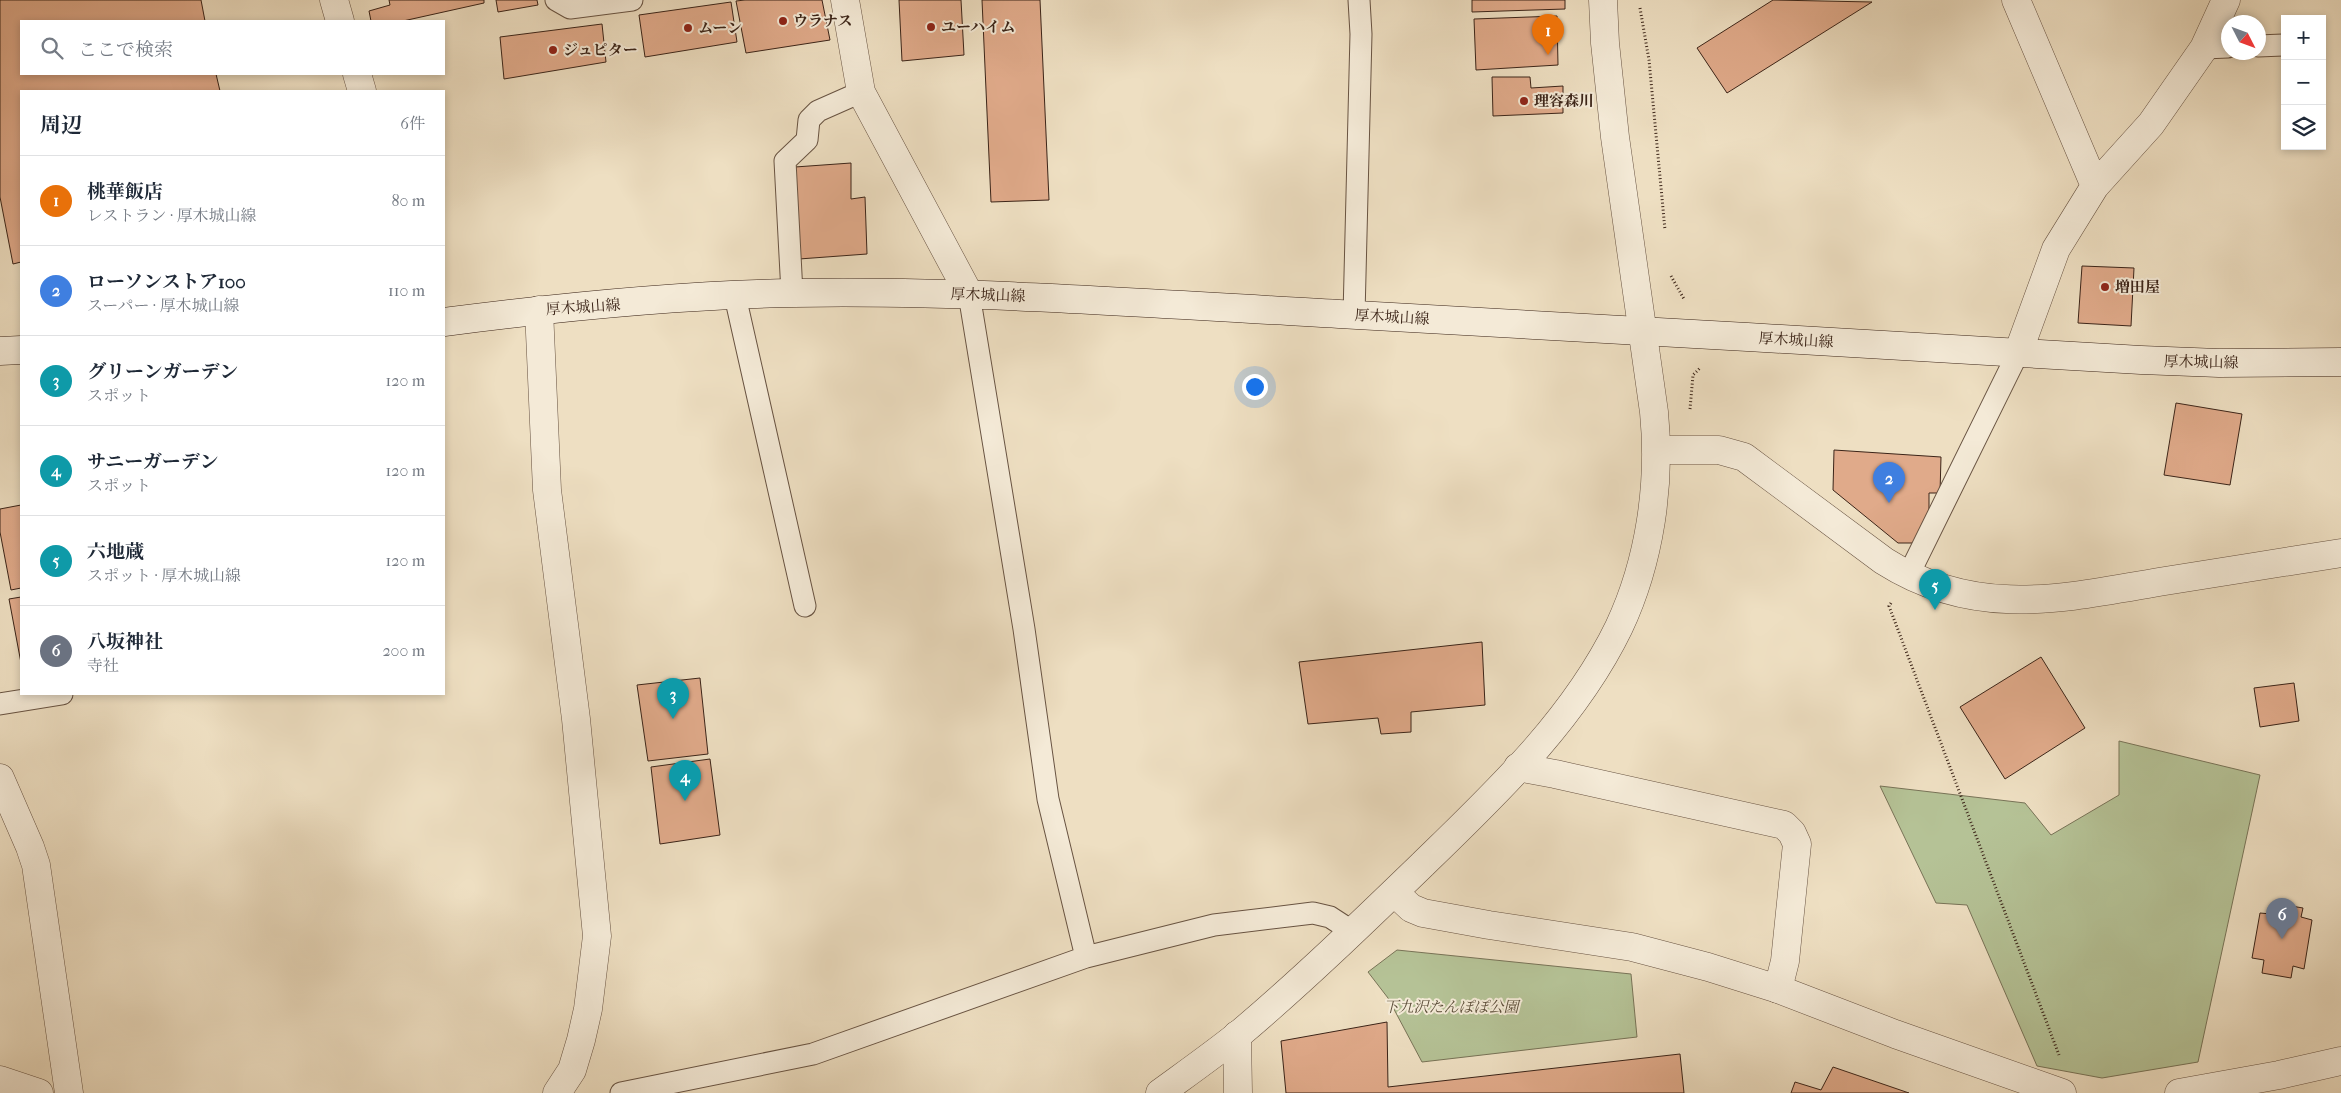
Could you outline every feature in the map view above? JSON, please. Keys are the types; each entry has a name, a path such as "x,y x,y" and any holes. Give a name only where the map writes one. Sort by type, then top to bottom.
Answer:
{"street":[{"path":"334,0 340,20"},
{"path":"845,0 861,92 969,294"},
{"path":"1160,1093 1237,1036 1353,932 1453,835 1518,767 1572,704 1594,671 1619,626 1634,588 1646,547 1658,450 1614,127 1603,0"},
{"path":"2016,0 2095,186"},
{"path":"2018,353 2056,249 2095,186 2216,48 2226,0"},
{"path":"356,75 362,90"},
{"name":"厚木城山線","path":"445,322 539,310 735,296 792,293 969,294 2210,363 2341,362"},
{"path":"539,310 547,490 576,719 597,936 588,1009 581,1040 572,1070 558,1093"},
{"path":"0,350 20,350"},
{"path":"1658,450 1719,450 1744,457 1884,561 1908,576 1944,590 1964,595 2013,600 2066,598 2341,553"},
{"path":"1518,767 1784,825 1792,834 1797,844 1785,961 1778,989"},
{"path":"0,778 36,865 69,1093"},
{"path":"1394,892 1411,908 1423,913 1489,926 1632,947 1778,989 1895,1034 2062,1093"},
{"path":"1237,1036 1238,1093"},
{"path":"2180,1093 2341,1061"},
{"path":"0,1080 39,1093"}],"lane":[{"path":"556,0 570,8 632,0"},
{"path":"1354,315 1361,34 1359,0"},
{"path":"2266,45 2281,44"},
{"path":"792,293 785,161 807,140 809,120 818,111 861,92"},
{"path":"969,294 1024,629 1048,799 1086,957"},
{"path":"735,296 804,606"},
{"path":"1908,576 2018,353"},
{"path":"0,704 56,695"},
{"path":"621,1093 813,1054 1086,957 1214,925 1313,912 1330,917 1353,932"}],"path":[{"path":"1638,0 1650,70 1666,232"},
{"path":"1668,270 1676,287"},
{"path":"1690,413 1693,376"},
{"path":"1908,576 1889,606 2060,1056"}],"green space":[{"path":"2119,741 2260,775 2198,1062 2102,1078 2037,1066 1967,905 1936,903 1880,786 2025,803 2051,835 2119,795"},
{"name":"下九沢たんぽぽ公園","path":"1397,950 1631,974 1637,1037 1422,1062 1388,998 1368,972"}],"building":[{"path":"0,0 201,0 205,20 20,20 20,75 216,75 220,90 20,90 20,262 13,264 0,197"},
{"path":"389,0 484,0 484,3 408,20 371,20 369,11 390,5"},
{"path":"496,0 537,0 538,5 498,12"},
{"name":"ウラナス","path":"822,0 830,40 746,53 736,1"},
{"name":"ユーハイム","path":"899,0 961,0 964,55 902,61"},
{"path":"982,0 1040,0 1049,200 991,202"},
{"path":"1472,0 1565,0 1565,9 1472,12"},
{"path":"1773,0 1872,2 1727,93 1697,48"},
{"name":"ムーン","path":"731,2 737,42 645,57 639,15"},
{"path":"1557,16 1558,65 1476,70 1474,19"},
{"name":"ジュピター","path":"602,24 606,62 504,79 500,37"},
{"path":"1492,77 1530,77 1531,88 1563,86 1563,113 1493,116"},
{"path":"851,163 851,199 865,197 867,254 799,259 795,167"},
{"path":"2082,266 2134,268 2131,326 2078,323"},
{"path":"2176,403 2242,414 2230,485 2164,475"},
{"path":"1834,450 1941,457 1940,493 1929,493 1929,513 1914,543 1898,543 1833,490"},
{"path":"20,505 20,588 11,590 0,532 0,509"},
{"path":"20,597 20,658 9,599"},
{"path":"1482,642 1485,705 1411,712 1411,732 1381,734 1378,718 1308,724 1299,662"},
{"path":"2041,657 2085,728 2005,779 1960,707"},
{"path":"700,678 708,754 648,761 637,685"},
{"path":"2294,683 2299,721 2260,727 2254,688"},
{"path":"710,759 720,835 660,844 651,767"},
{"path":"2273,903 2303,908 2301,917 2312,920 2304,969 2293,966 2291,978 2262,973 2264,960 2252,958 2260,913 2271,914"},
{"path":"1387,1022 1388,1087 1680,1054 1684,1093 1286,1093 1281,1041"},
{"path":"1833,1067 1909,1093 1791,1093 1795,1082 1821,1090"}],"place":[{"name":"ウラナス","path":"783,21"},
{"name":"ユーハイム","path":"931,27"},
{"name":"ムーン","path":"688,28"},
{"name":"ジュピター","path":"553,50"},
{"name":"桃華飯店","path":"1548,55"},
{"name":"理容森川","path":"1524,101"},
{"name":"増田屋","path":"2105,287"},
{"name":"ローソンストア100","path":"1889,503"},
{"name":"六地蔵","path":"1935,610"},
{"name":"グリーンガーデン","path":"673,719"},
{"name":"サニーガーデン","path":"685,801"},
{"name":"八坂神社","path":"2282,939"}]}
